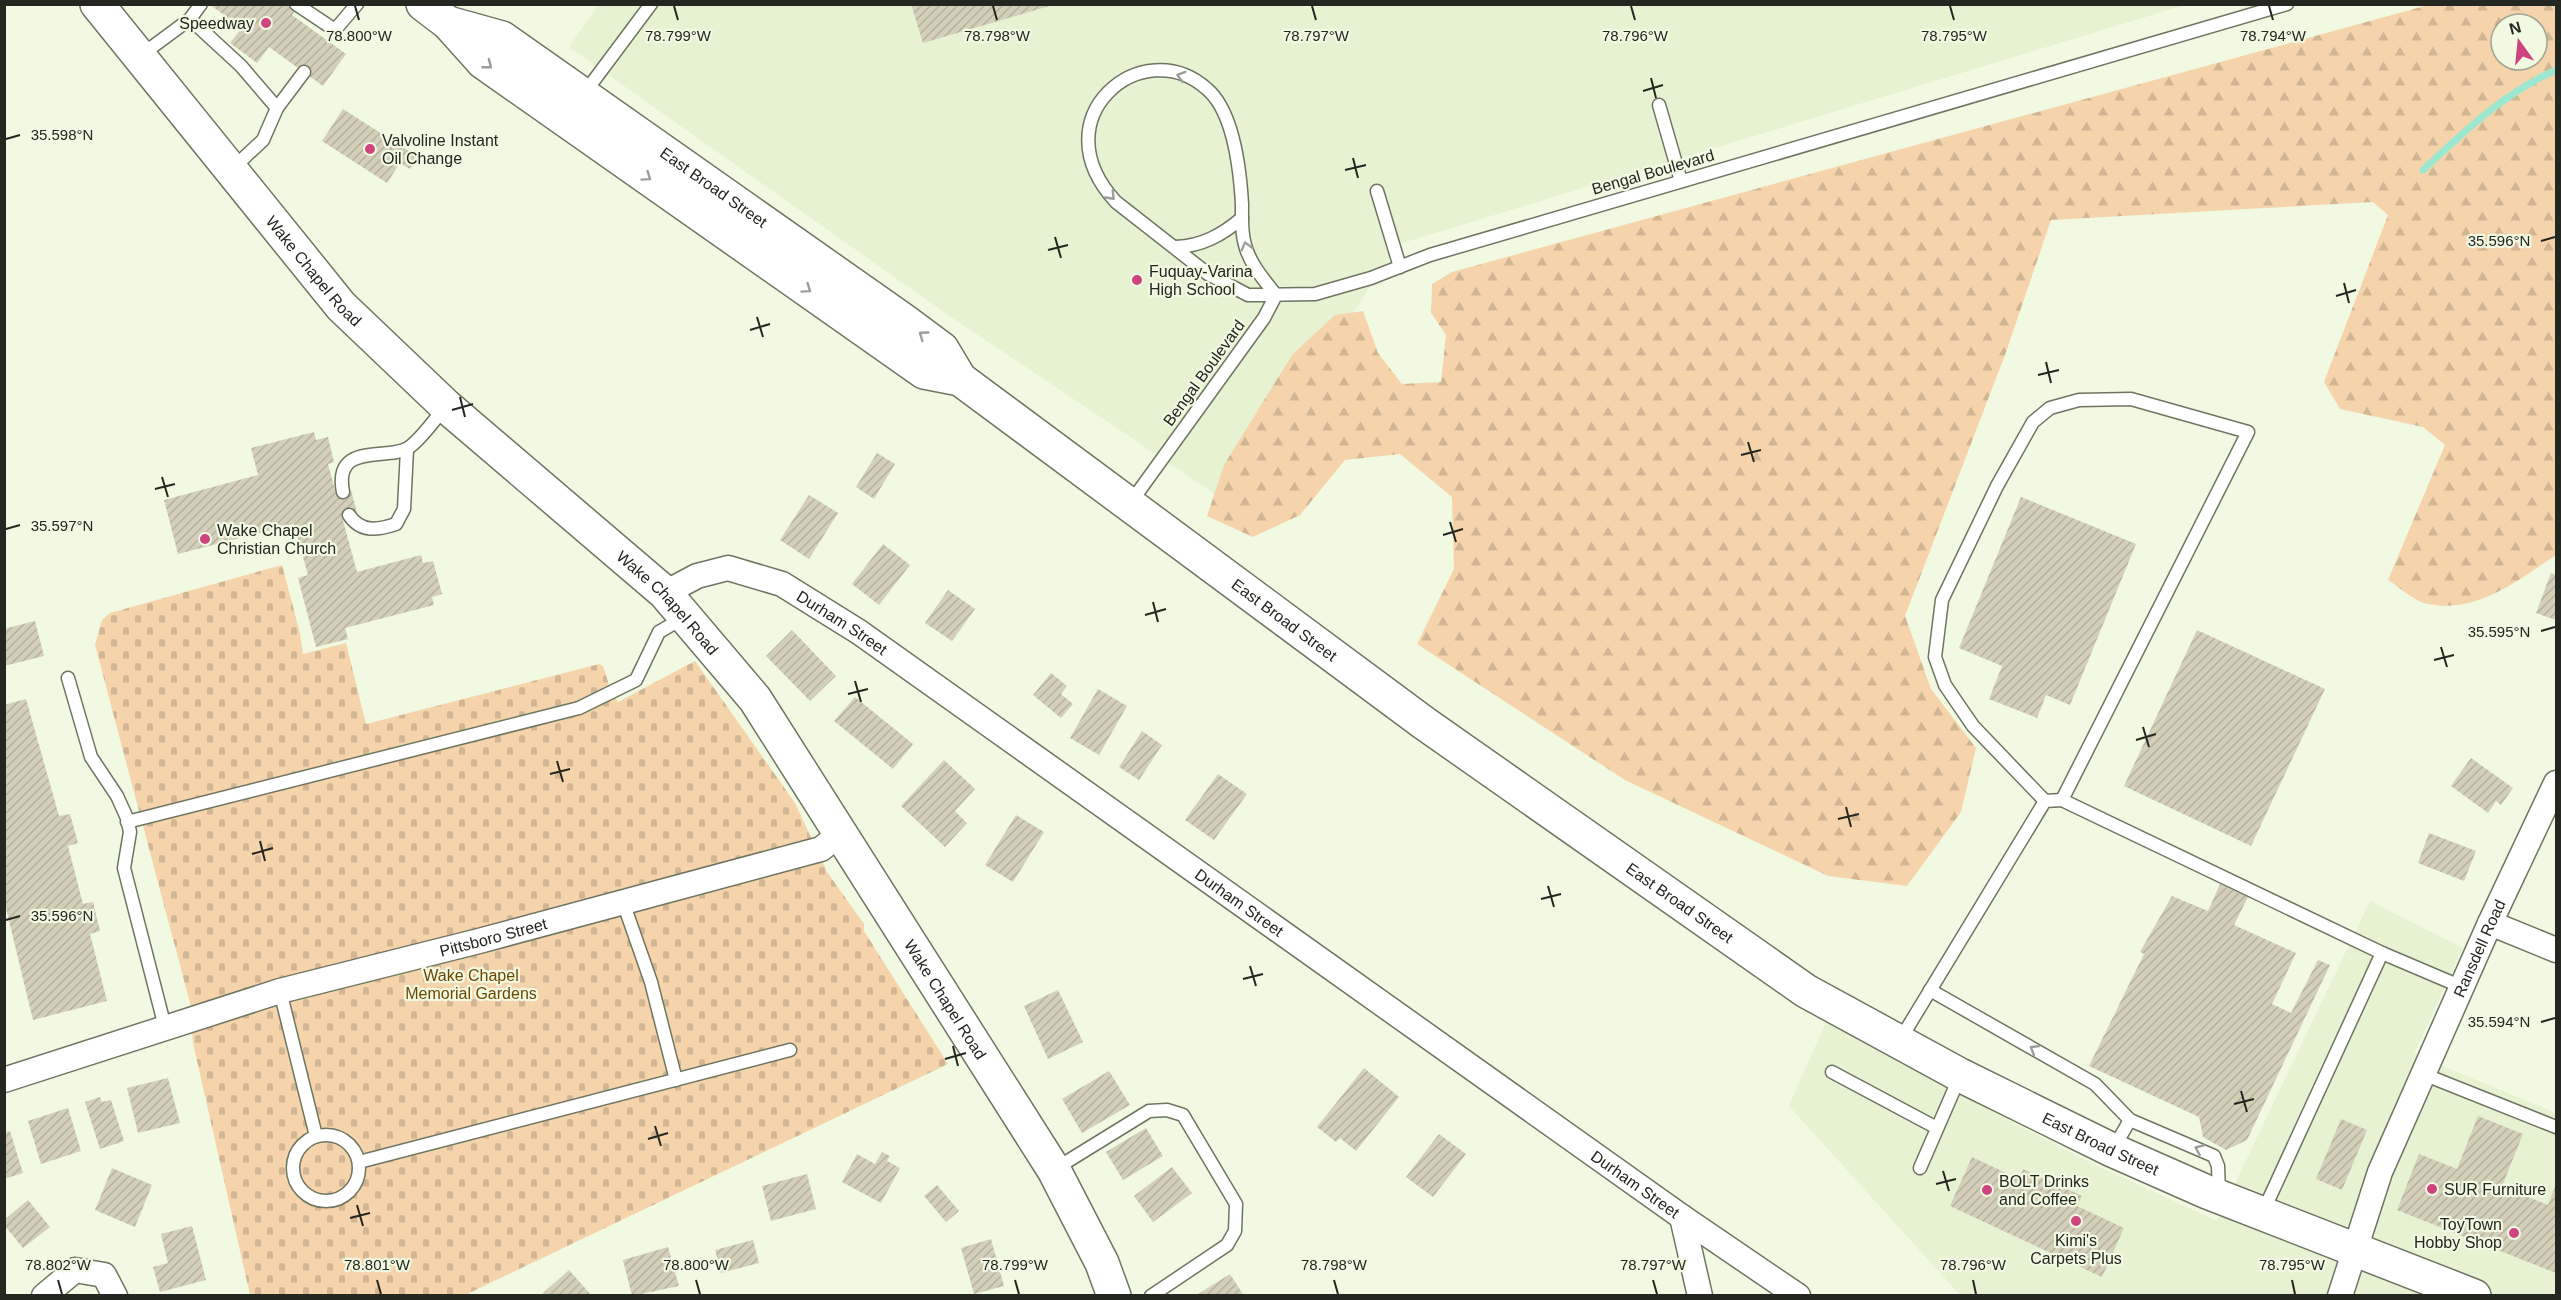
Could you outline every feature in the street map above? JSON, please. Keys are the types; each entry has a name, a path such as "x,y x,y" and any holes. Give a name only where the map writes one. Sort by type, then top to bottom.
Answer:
{"main road":[{"name":"Wake Chapel Road","path":"97,4 341,306 446,406 676,604 755,699 1054,1170 1102,1263 1114,1296"},
{"name":"East Broad Street","path":"436,14 483,62 575,108 942,349 960,379 1129,505 1424,723 1643,879 1806,991 1960,1075 2112,1150 2219,1197 2474,1296"}],"street":[{"name":"Durham Street","path":"676,604 697,576 728,568 782,584 859,632 1682,1217 1798,1296"},
{"name":"Ransdell Road","path":"2340,1296 2380,1172 2490,923 2556,783"},
{"name":"Pittsboro Street","path":"4,1080 280,991 821,849 840,834"},
{"path":"2490,923 2556,950"},
{"path":"1682,1217 1700,1296"},
{"path":"44,1296 75,1270 104,1275 115,1296"}],"lane":[{"path":"139,57 190,19 201,4"},
{"path":"296,4 331,35 357,4"},
{"path":"575,108 651,4"},
{"name":"Bengal Boulevard","path":"1129,505 1264,318 1276,295 1315,294 1371,278 1430,255 2287,4"},
{"path":"190,19 241,66 277,108"},
{"path":"1159,71 1178,74 1194,80 1216,99 1229,123 1240,182 1242,218 1248,255 1276,295 1248,295 1208,274 1116,202 1104,189 1092,166 1088,133 1095,109 1113,87 1127,79 1159,71"},
{"path":"231,170 263,140 277,108 304,72"},
{"path":"1659,105 1681,181"},
{"path":"1377,191 1400,267"},
{"path":"1176,247 1189,247 1217,237 1242,218"},
{"path":"2062,800 2248,432 2131,399 2079,400 2050,408 2033,422 1996,486 1942,600 1935,657 1945,685 1973,726 2044,801 2062,800 2382,953 2462,987"},
{"path":"343,492 341,482 344,470 357,457 407,449 446,406"},
{"path":"349,515 364,528 379,530 396,524 404,509 407,449"},
{"path":"128,822 579,708 636,680 659,632 676,604"},
{"path":"68,678 90,757 117,796 128,822 130,832 124,868 165,1027"},
{"path":"1899,1041 2044,801"},
{"path":"623,902 651,982 676,1080"},
{"path":"2263,1213 2382,953"},
{"path":"1930,990 2095,1084 2130,1120 2214,1156 2218,1166 2219,1197"},
{"path":"280,991 316,1136"},
{"path":"359,1162 790,1050"},
{"path":"1832,1072 1937,1128"},
{"path":"2423,1074 2556,1127"},
{"path":"1920,1168 1960,1075"},
{"path":"1054,1170 1149,1111 1167,1110 1183,1115 1236,1203 1235,1231 1227,1245 1151,1296"},
{"path":"2112,1150 2130,1120"},
{"path":"316,1136 338,1137 355,1151 359,1162 356,1183 340,1198 329,1201 308,1197 300,1190 292,1169 298,1149 316,1136"}],"shaded area":[{"name":"Fuquay-Varina High School","path":"599,4 2185,5 1399,244 1227,502 948,315 569,47"},
{"path":"2370,901 2463,948 2414,1054 2556,1113 2556,1295 1960,1295 1789,1106 1828,1017 1932,1080 2081,1158 2217,1221"}],"green space":[{"path":"2432,4 2556,5 2556,555 2494,594 2460,605 2442,606 2424,603 2388,580 2445,445 2423,427 2340,409 2324,382 2388,215 2373,202 2051,220 2005,355 1905,616 1931,689 1976,748 1961,812 1907,886 1828,876 1625,780 1417,644 1454,569 1452,497 1400,454 1345,460 1300,515 1253,537 1207,516 1224,465 1292,355 1335,315 1363,311 1378,353 1402,384 1441,382 1446,335 1431,313 1432,284 1452,272"},
{"name":"Wake Chapel Memorial Gardens","path":"282,565 300,633 303,654 346,643 366,724 599,664 603,666 618,702 695,661 795,803 827,872 864,924 864,931 948,1064 465,1295 250,1295 193,1043 190,1003 95,645 102,620 110,613"}],"building":[{"path":"209,4 285,4 295,11 292,15 346,54 323,86 269,47 257,63 230,43 242,28"},
{"path":"911,4 1053,4 1053,5 923,43"},
{"name":"Valvoline Instant Oil Change","path":"343,109 418,157 410,169 400,163 387,183 322,141"},
{"name":"Wake Chapel Christian Church","path":"314,432 316,440 328,437 334,462 328,464 336,494 351,490 357,513 342,517 357,572 421,555 423,563 433,561 442,594 432,597 434,605 345,628 348,639 316,647 298,578 308,575 294,524 178,554 164,500 258,475 251,448"},
{"path":"877,453 895,464 874,499 856,487"},
{"path":"809,495 838,513 809,559 780,540"},
{"path":"2021,497 2136,544 2070,705 2046,695 2037,718 1989,699 2002,666 1959,648"},
{"path":"883,544 910,565 879,605 852,584"},
{"path":"2551,573 2556,575 2556,620 2536,613"},
{"path":"948,590 975,609 952,641 925,623"},
{"path":"35,621 44,656 4,666 4,629"},
{"path":"792,630 836,676 810,701 766,656"},
{"path":"2197,630 2325,689 2251,846 2124,786"},
{"path":"1051,673 1067,686 1061,694 1073,704 1061,718 1033,695"},
{"path":"1098,689 1127,706 1099,755 1070,738"},
{"path":"855,697 913,744 893,769 834,721"},
{"path":"26,699 59,816 70,814 78,843 68,846 83,904 93,902 100,931 90,934 107,1001 33,1020 4,900 4,705"},
{"path":"1142,731 1162,745 1139,780 1119,767"},
{"path":"2471,758 2513,788 2501,805 2496,801 2488,813 2451,786"},
{"path":"944,760 975,789 955,811 967,823 945,847 901,806"},
{"path":"1218,774 1247,794 1214,840 1185,820"},
{"path":"1016,815 1044,832 1013,882 985,865"},
{"path":"2429,833 2476,851 2464,881 2418,863"},
{"path":"2220,884 2248,897 2234,925 2296,953 2272,1004 2291,1013 2318,960 2330,965 2247,1140 2226,1150 2203,1137 2199,1117 2089,1066 2144,954 2140,952 2172,896 2208,911"},
{"path":"1058,990 1083,1042 1048,1059 1024,1006"},
{"path":"1364,1068 1399,1097 1356,1151 1340,1138 1336,1142 1317,1127"},
{"path":"1109,1071 1130,1105 1082,1133 1062,1099"},
{"path":"168,1078 180,1123 138,1133 127,1088"},
{"path":"100,1097 102,1102 111,1100 124,1141 100,1149 85,1102"},
{"path":"68,1108 81,1151 41,1164 28,1121"},
{"path":"2478,1116 2523,1134 2502,1186 2548,1205 2556,1184 2556,1273 2397,1210 2419,1154 2457,1169"},
{"path":"2341,1119 2367,1130 2342,1190 2316,1179"},
{"path":"1146,1128 1163,1156 1123,1180 1106,1152"},
{"path":"10,1131 23,1173 4,1179 4,1133"},
{"path":"1439,1134 1466,1154 1433,1197 1406,1177"},
{"path":"882,1152 890,1156 887,1161 900,1168 881,1203 842,1182 857,1154 875,1164"},
{"path":"1972,1157 2019,1179 2023,1169 2082,1196 2077,1206 2124,1228 2102,1277 1950,1206"},
{"path":"1172,1167 1192,1193 1153,1222 1134,1196"},
{"path":"112,1168 152,1185 135,1227 95,1210"},
{"path":"807,1174 816,1209 771,1221 762,1186"},
{"path":"937,1185 959,1211 946,1222 924,1196"},
{"path":"28,1200 50,1227 23,1248 4,1225 4,1220"},
{"path":"192,1226 206,1280 160,1292 153,1267 168,1263 161,1234"},
{"path":"991,1239 1004,1286 974,1294 961,1248"},
{"path":"753,1240 759,1263 721,1273 715,1250"},
{"path":"668,1247 679,1286 632,1296 623,1260"},
{"path":"569,1270 592,1296 545,1296 543,1293"},
{"path":"1230,1274 1244,1296 1195,1296"}],"waterway":[{"path":"2423,170 2502,101 2556,70"}],"place":[{"name":"Speedway","path":"266,23"},
{"name":"Valvoline Instant Oil Change","path":"370,149"},
{"name":"Fuquay-Varina High School","path":"1137,280"},
{"name":"Wake Chapel Christian Church","path":"205,539"},
{"name":"SUR Furniture","path":"2432,1189"},
{"name":"BOLT Drinks and Coffee","path":"1987,1190"},
{"name":"Kimi's Carpets Plus","path":"2076,1221"},
{"name":"ToyTown Hobby Shop","path":"2514,1233"}]}
